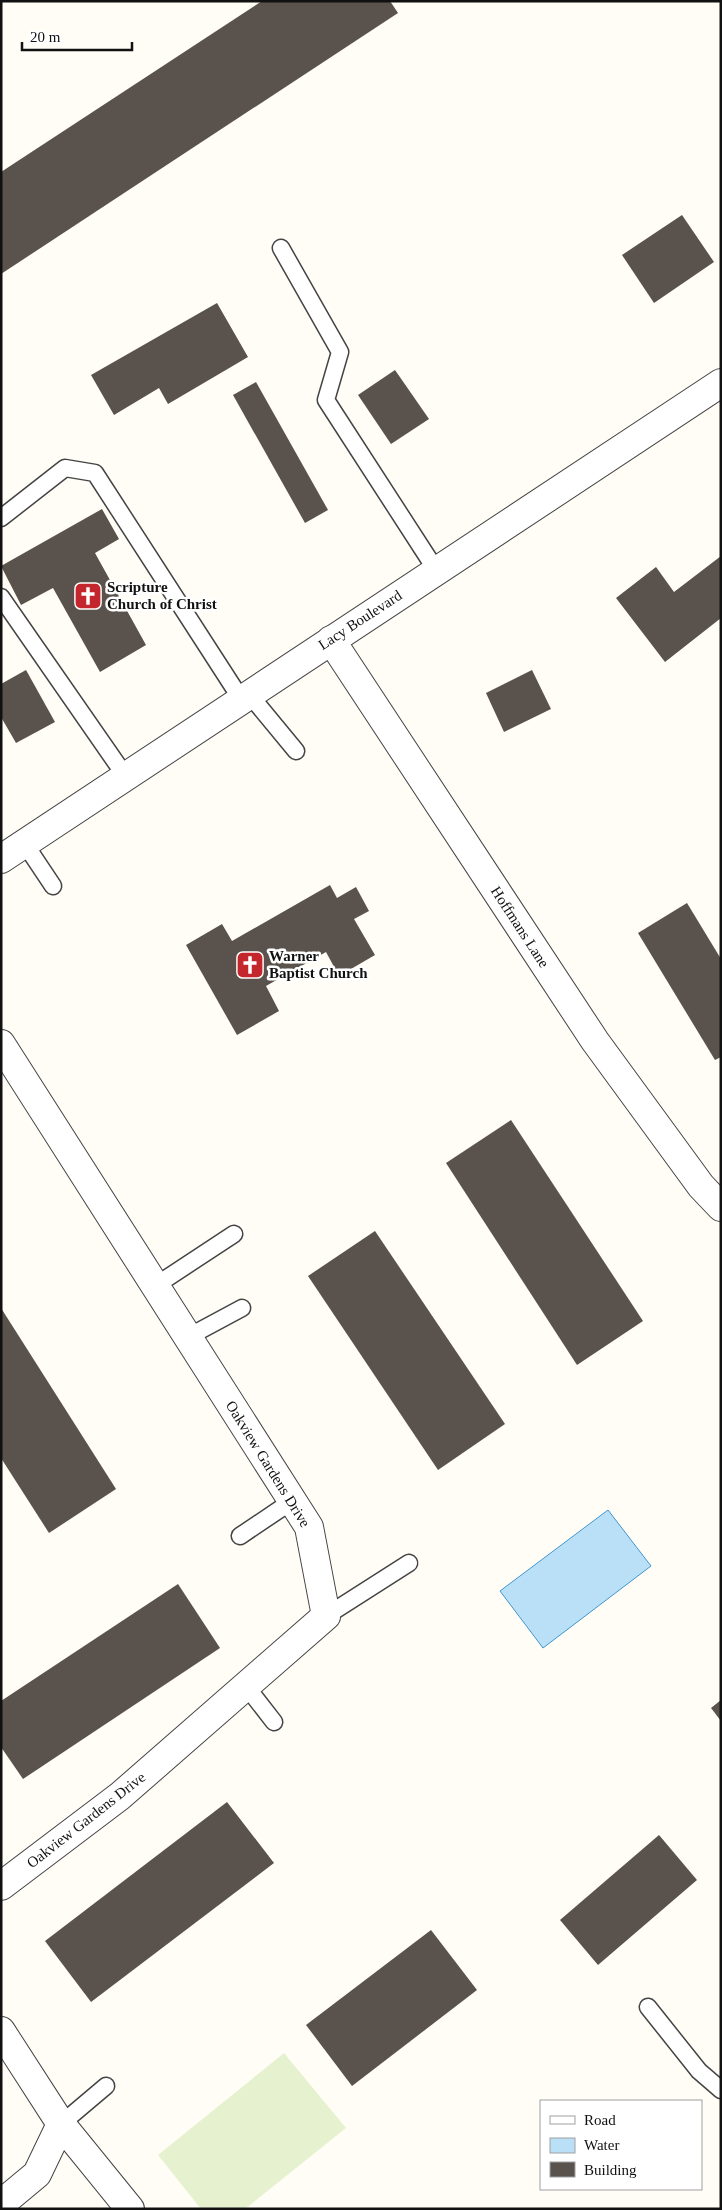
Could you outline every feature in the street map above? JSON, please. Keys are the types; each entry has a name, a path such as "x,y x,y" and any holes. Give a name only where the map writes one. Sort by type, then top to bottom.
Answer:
{"street":[{"name":"Lacy Boulevard","path":"1,859 721,383"},
{"name":"Hoffmans Lane","path":"330,640 595,1041 701,1186 721,1207"},
{"name":"Oakview Gardens Drive","path":"1,1044 309,1527 326,1616 120,1796 1,1886"},
{"path":"1,2031 61,2124 130,2209"},
{"path":"1,2204 37,2174 61,2124"}],"lane":[{"path":"281,248 340,352 326,400 436,570"},
{"path":"1,518 64,468 95,472 245,696 296,752"},
{"path":"1,597 126,777"},
{"path":"25,844 53,886"},
{"path":"155,1286 234,1234"},
{"path":"188,1337 242,1308"},
{"path":"240,1536 292,1501"},
{"path":"326,1616 409,1563"},
{"path":"246,1686 274,1722"},
{"path":"648,2008 699,2072 721,2090"},
{"path":"61,2124 106,2086"}],"green space":[{"path":"284,2053 346,2128 245,2209 201,2209 158,2155"}],"water":[{"path":"608,1510 651,1566 543,1648 500,1591"}],"building":[{"path":"262,1 390,1 398,13 1,274 1,172"},
{"path":"682,215 714,262 654,303 622,255"},
{"path":"217,303 248,357 168,404 159,388 114,415 91,375"},
{"path":"395,370 429,419 391,444 358,395"},
{"path":"256,382 328,510 305,523 233,395"},
{"name":"Scripture Church of Christ","path":"102,509 119,539 95,553 146,645 100,672 53,588 21,605 1,566"},
{"path":"721,556 721,618 665,662 616,598 656,567 674,592"},
{"path":"26,670 55,722 16,743 1,717 1,684"},
{"path":"532,670 551,709 504,732 486,693"},
{"name":"Warner Baptist Church","path":"330,885 337,898 356,887 369,911 354,919 375,955 339,976 326,952 266,986 279,1011 237,1035 186,945 222,924 232,941"},
{"path":"687,903 721,959 721,1057 715,1060 638,933"},
{"path":"511,1120 643,1321 577,1365 446,1163"},
{"path":"375,1231 505,1424 438,1470 308,1276"},
{"path":"1,1308 116,1489 49,1533 1,1458"},
{"path":"178,1584 220,1648 23,1779 1,1747 1,1701"},
{"path":"721,1700 721,1721 711,1708"},
{"path":"227,1802 274,1863 91,2002 45,1941"},
{"path":"659,1835 697,1880 598,1965 560,1920"},
{"path":"431,1930 477,1990 352,2086 306,2025"}],"place":[{"name":"Scripture Church of Christ","path":"88,596"},
{"name":"Warner Baptist Church","path":"250,965"}]}
